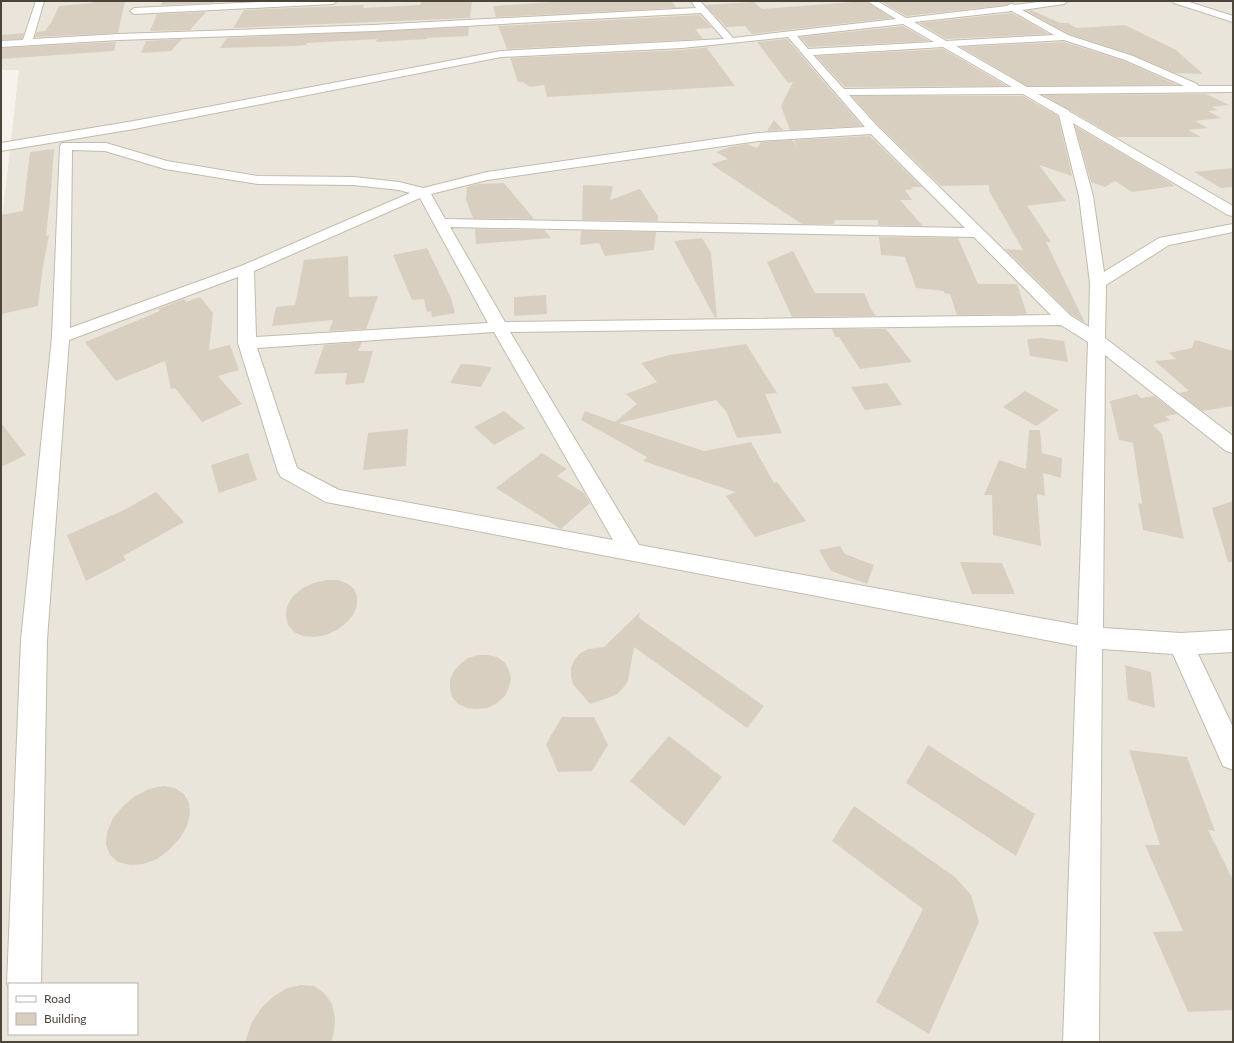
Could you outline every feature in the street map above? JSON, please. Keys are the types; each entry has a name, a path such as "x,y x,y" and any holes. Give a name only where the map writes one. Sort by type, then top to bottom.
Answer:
{"street":[{"path":"27,43 40,1"},
{"path":"136,1 132,14 195,4 333,1"},
{"path":"695,1 730,41"},
{"path":"871,1 1064,112 1233,212"},
{"path":"997,1 1015,8 1065,37 1129,58 1220,98"},
{"path":"1,148 134,126 501,54 682,45 730,41 791,35 1064,1"},
{"path":"1177,1 1233,19"},
{"path":"1,44 121,34 373,28 703,10"},
{"path":"791,35 874,130 1065,320 1097,340 1233,446"},
{"path":"806,52 1065,37"},
{"path":"840,92 1233,89"},
{"path":"1064,112 1086,196 1098,283 1081,1042"},
{"path":"61,337 246,269 422,192 487,176 758,138 874,130"},
{"path":"1,148 66,146 106,147 165,165 258,180 354,181 399,186 422,192 498,327 631,552"},
{"path":"24,983 34,640 61,337 66,146"},
{"path":"440,223 977,233"},
{"path":"1098,283 1164,240 1233,228"},
{"path":"246,269 247,343 288,472 334,497 1090,638 1181,644 1233,641"},
{"path":"247,343 498,327 1065,320"},
{"path":"1213,431 1233,427"},
{"path":"1181,644 1233,757"}],"shaded area":[{"path":"1,1 1233,1 1233,1042 1,1042 1,228 19,70 1,70"}],"building":[{"path":"93,1 125,1 118,33 35,37 37,32 45,31 52,21 59,6 92,3"},
{"path":"162,1 216,1 214,3 161,5"},
{"path":"472,1 470,18 233,28 244,10 364,5 363,8 420,5 421,2"},
{"path":"568,1 671,1 676,7 693,7 496,17 493,6"},
{"path":"866,1 892,18 752,34 745,26 726,27 705,5 754,2 762,9"},
{"path":"880,1 1011,1 1016,3 906,16"},
{"path":"1031,10 1060,23 1068,23 1077,28 1125,25 1176,50 1203,74 1175,73 1133,55 1069,34 1027,11"},
{"path":"206,12 190,30 150,31 157,14"},
{"path":"1012,13 1049,34 946,39 919,23"},
{"path":"700,15 712,28 695,29 703,39 507,49 498,26"},
{"path":"903,26 929,41 809,47 800,37"},
{"path":"469,27 468,36 376,42 377,39 307,43 306,45 296,46 220,48 227,38"},
{"path":"24,33 22,39 1,40 1,35"},
{"path":"182,39 171,51 141,53 146,41"},
{"path":"787,39 862,126 790,130 781,106 793,82 788,83 757,42"},
{"path":"116,42 114,51 1,59 1,48"},
{"path":"1064,42 1124,61 1177,85 1027,86 961,47"},
{"path":"710,47 707,48 735,86 547,97 544,85 530,87 523,82 518,82 510,58 682,50"},
{"path":"943,49 1007,86 845,87 816,56"},
{"path":"1206,94 1229,105 1211,107 1218,110 1208,111 1221,118 1195,121 1208,128 1188,130 1201,137 1116,137 1044,95"},
{"path":"852,96 1023,96 1058,116 1072,176 1039,165 1066,201 1026,206 1051,242 1046,242 1085,323 1072,315 1005,249 1023,250 989,191 989,185 941,186 879,126"},
{"path":"774,120 783,130 767,131"},
{"path":"1075,126 1175,186 1132,192 1115,181 1105,187 1091,182"},
{"path":"870,136 922,187 911,187 913,189 905,190 912,200 900,200 923,226 878,225 878,220 835,220 834,224 802,224 711,164 728,159 716,152 730,147 747,144 757,148 761,142 792,140 797,146 794,140"},
{"path":"54,149 46,236 49,235 38,306 1,314 1,215 23,211 30,152"},
{"path":"1233,168 1233,187 1221,188 1194,172"},
{"path":"504,183 534,219 473,218 466,200 467,187 477,184"},
{"path":"583,185 613,186 610,200 640,189 658,216 658,221 582,220"},
{"path":"475,229 544,230 551,238 476,244"},
{"path":"581,231 656,232 654,250 605,256 599,243 580,245"},
{"path":"879,237 958,238 978,284 1017,284 1027,314 957,315 950,294 944,293 944,291 916,288 905,257 881,255"},
{"path":"702,238 711,253 717,318 715,318 674,241"},
{"path":"427,248 451,298 455,313 432,317 431,311 427,312 424,299 412,300 393,255"},
{"path":"793,251 815,293 864,293 876,316 792,317 767,262"},
{"path":"348,256 349,297 378,296 366,329 329,331 333,320 272,326 276,307 295,305 304,260"},
{"path":"546,295 547,314 514,316 514,297"},
{"path":"200,297 213,313 209,350 230,345 239,370 218,376 242,404 202,422 175,388 171,389 165,361 116,381 85,342 160,311 158,309 184,299 186,302"},
{"path":"832,329 886,329 912,362 860,369 839,337 835,337"},
{"path":"1042,338 1064,341 1068,362 1030,356 1027,339"},
{"path":"1195,340 1233,351 1233,406 1202,411 1179,393 1189,391 1155,361 1176,359 1169,353 1192,348"},
{"path":"362,342 358,351 373,351 364,383 345,385 347,373 314,374 324,345"},
{"path":"746,344 777,393 765,394 782,433 737,438 726,411 716,400 619,423 704,451 751,442 774,483 777,482 806,521 755,537 726,496 735,492 643,461 647,457 581,420 585,411 615,422 637,404 626,394 657,382 641,363 669,355"},
{"path":"461,364 492,367 481,387 450,383"},
{"path":"887,383 902,405 865,410 851,387"},
{"path":"1025,391 1059,410 1036,426 1003,407"},
{"path":"1137,394 1141,398 1154,396 1178,414 1165,416 1170,420 1153,425 1162,434 1184,539 1143,530 1138,503 1142,504 1133,443 1119,440 1110,401"},
{"path":"504,411 525,428 494,445 474,427"},
{"path":"1,423 26,455 1,467"},
{"path":"408,429 406,466 363,470 368,433"},
{"path":"1029,430 1040,430 1042,453 1062,458 1061,478 1043,473 1045,496 1037,494 1041,546 993,535 992,495 984,495 999,460 1026,469"},
{"path":"248,453 257,480 219,493 211,465"},
{"path":"542,453 567,469 557,476 584,493 590,503 561,529 496,488"},
{"path":"156,492 184,522 123,556 126,560 86,581 67,535 124,510"},
{"path":"1233,501 1233,562 1228,562 1212,508"},
{"path":"840,546 845,554 874,565 867,584 831,571 819,550"},
{"path":"960,562 1002,563 1015,594 972,594"},
{"path":"326,580 338,580 348,584 354,589 357,597 357,606 353,615 337,630 326,635 314,637 303,636 294,632 288,625 286,616 287,606 293,596 303,588"},
{"path":"640,612 639,618 764,706 747,728 634,647 628,681 623,688 616,695 590,704 573,684 571,668 574,661 579,654 588,649 604,647"},
{"path":"478,655 497,657 504,662 509,670 511,678 505,696 497,703 487,708 467,708 458,704 452,697 450,680 454,671 460,664 468,658"},
{"path":"1125,665 1151,672 1155,708 1128,700"},
{"path":"562,717 594,717 608,745 592,771 558,772 546,744"},
{"path":"669,736 722,777 684,826 630,781"},
{"path":"928,745 1035,814 1016,856 906,783"},
{"path":"1129,750 1187,757 1215,831 1208,830 1233,880 1233,1010 1188,1012 1153,932 1183,931 1145,845 1160,845"},
{"path":"163,786 175,788 184,794 189,803 190,814 187,826 180,838 169,850 157,859 143,864 130,865 118,862 110,855 106,845 107,832 113,818 123,806 135,796 149,789"},
{"path":"854,806 955,877 971,895 979,922 929,1034 876,1002 923,909 832,841"},
{"path":"301,985 314,986 324,993 332,1004 335,1018 334,1033 331,1042 245,1042 252,1022 262,1007 274,996 287,988"}]}
